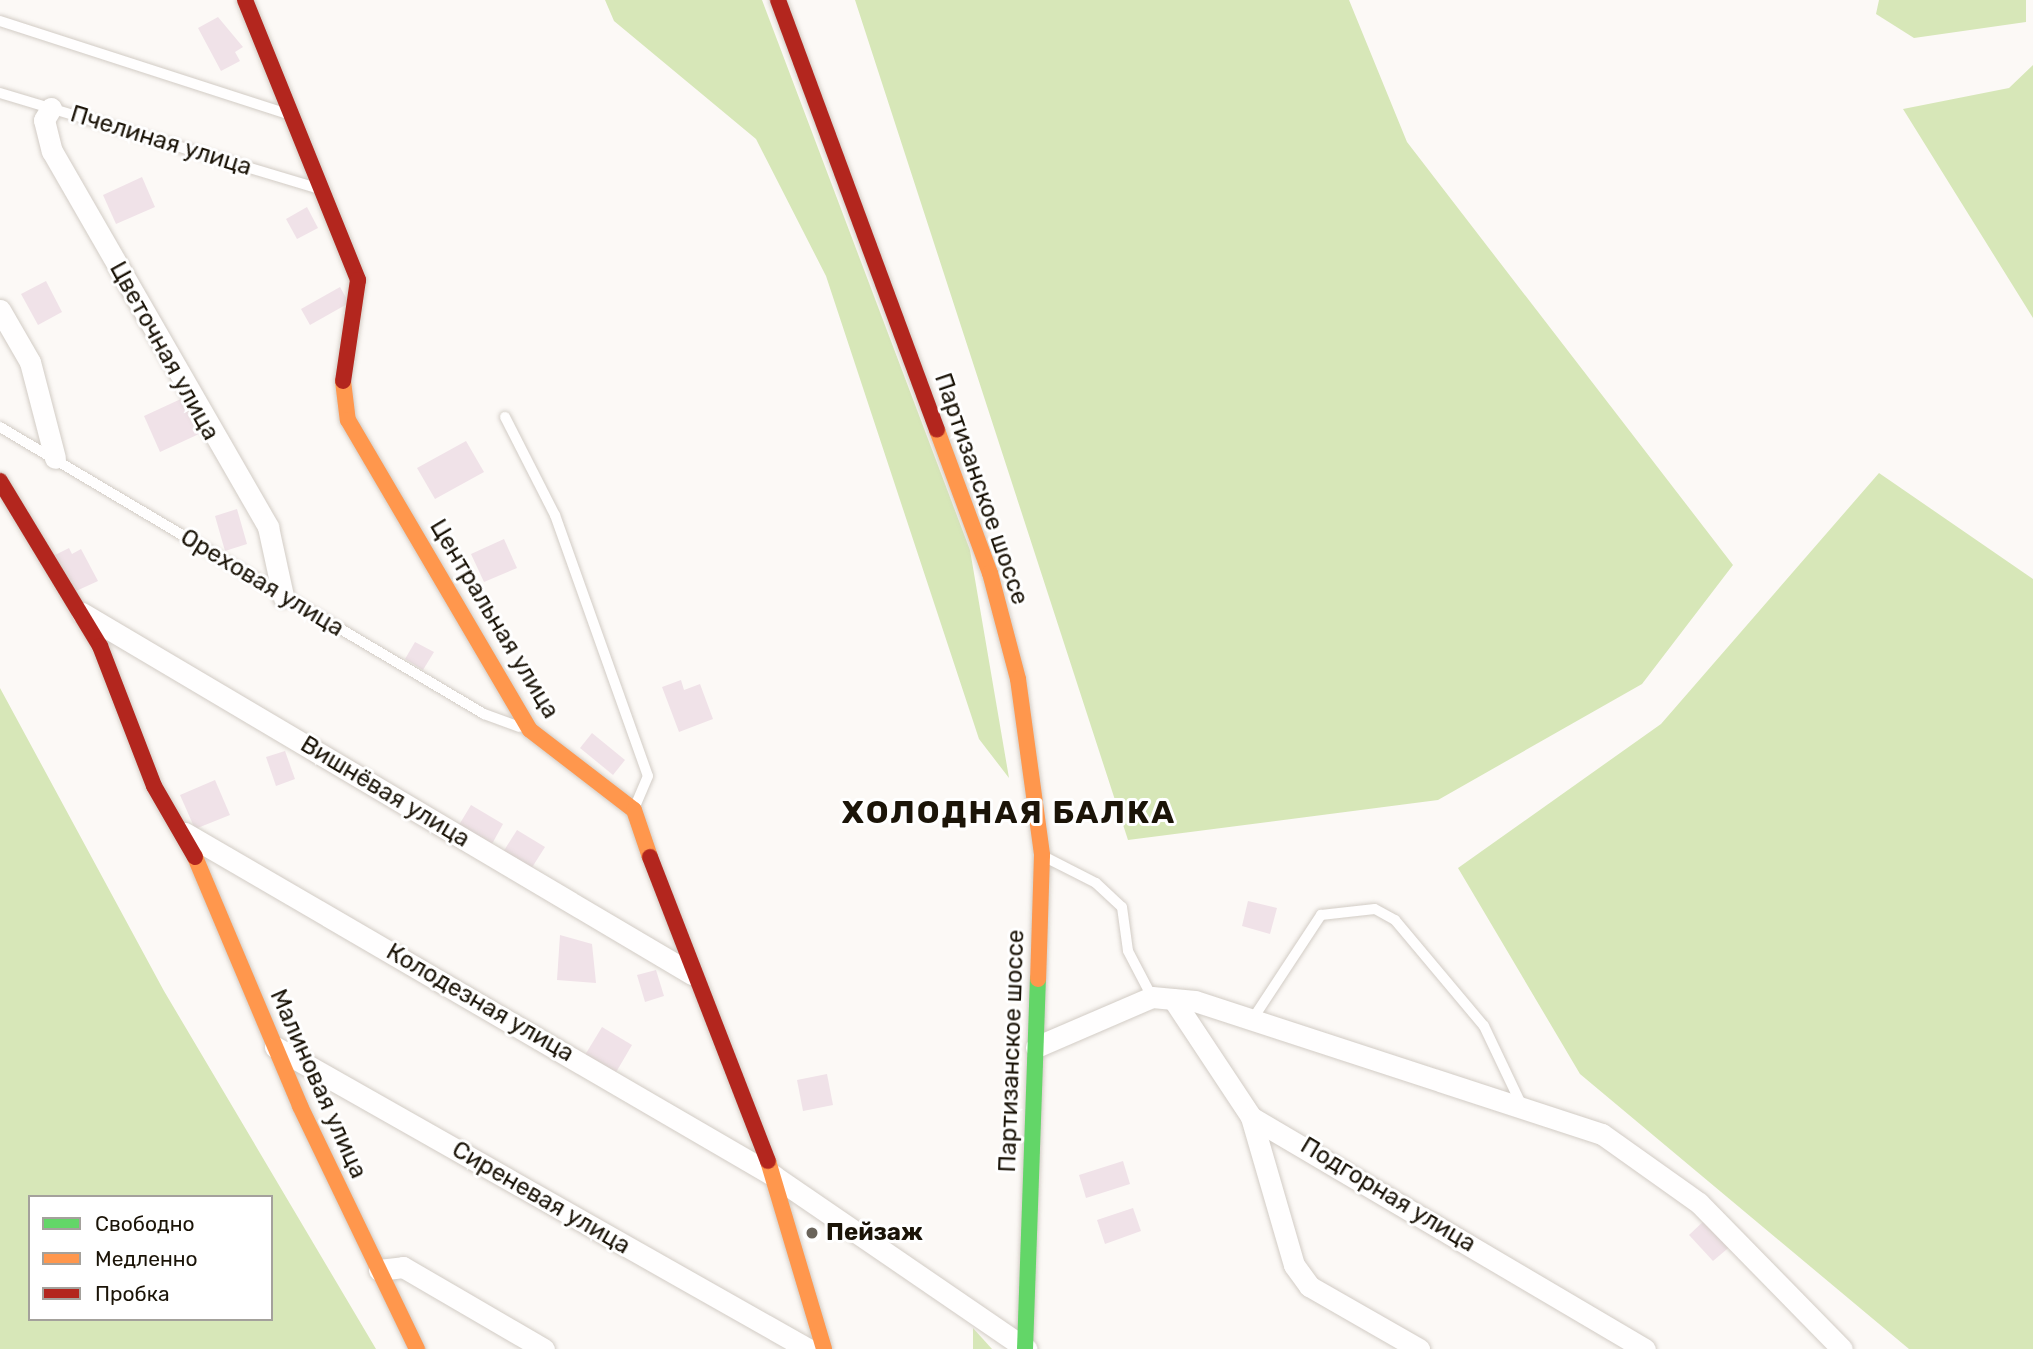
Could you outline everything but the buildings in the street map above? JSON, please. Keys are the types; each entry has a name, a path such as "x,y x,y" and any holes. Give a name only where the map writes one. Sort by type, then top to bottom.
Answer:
{"street":[{"name":"Центральная улица","path":"245,0 358,280 342,368 348,420 530,730 634,810"},
{"name":"Партизанское шоссе","path":"778,0 990,573 1018,678 1042,855 1026,1348"},
{"name":"Цветочная улица","path":"51,108 44,120 52,151 268,527 283,596"},
{"path":"0,310 30,362 55,458"},
{"name":"Малиновая улица","path":"0,481 100,646 154,786 185,833 275,1047 417,1349"},
{"name":"Вишнёвая улица","path":"78,610 692,974"},
{"path":"634,810 692,974 775,1176 824,1349"},
{"name":"Колодезная улица","path":"185,833 775,1176 1026,1348"},
{"path":"1037,1047 1162,998 1252,1020 1602,1134 1699,1203 1842,1349"},
{"name":"Подгорная улица","path":"1162,998 1251,1117 1639,1347"},
{"name":"Сиреневая улица","path":"275,1047 808,1349"},
{"path":"1251,1117 1294,1265 1309,1286 1419,1349"},
{"path":"379,1270 403,1267 544,1349"}],"lane":[{"path":"0,21 291,114"},
{"name":"Пчелиная улица","path":"0,93 323,190"},
{"path":"505,417 555,515 648,776 634,810"},
{"name":"Ореховая улица","path":"0,427 484,714 530,730"},
{"path":"1042,855 1096,883 1122,907 1128,951 1162,998"},
{"path":"1252,1020 1321,915 1376,909 1395,920 1485,1026 1523,1109"}],"green space":[{"path":"605,0 762,0 970,550 1009,778 979,739 826,276 756,139 614,21"},
{"path":"855,0 1349,0 1407,142 1733,565 1642,684 1438,800 1128,840"},
{"path":"1879,0 2026,0 2026,22 1914,38 1876,14"},
{"path":"2033,65 2033,318 1903,109 2009,88"},
{"path":"1879,473 2033,579 2033,1349 1909,1349 1580,1074 1458,868 1661,724"},
{"path":"0,688 164,991 376,1349 0,1349"},
{"path":"973,1328 992,1349 973,1349"}],"traffic: fast":[{"path":"1025,1349 1038,979"}],"traffic: slow":[{"path":"343,381 348,420 530,730 634,810 650,857"},
{"path":"937,430 990,573 1018,679 1042,855 1038,979"},
{"path":"195,857 300,1106 417,1349"},
{"path":"768,1161 824,1349"}],"traffic: jam":[{"path":"245,0 358,280 343,381"},
{"path":"778,0 937,430"},
{"path":"0,481 100,646 154,786 195,857"},
{"path":"650,857 768,1161"}],"place":[{"name":"Пейзаж","path":"812,1233"}],"district":[{"name":"ХОЛОДНАЯ БАЛКА","path":"1009,812"}]}
